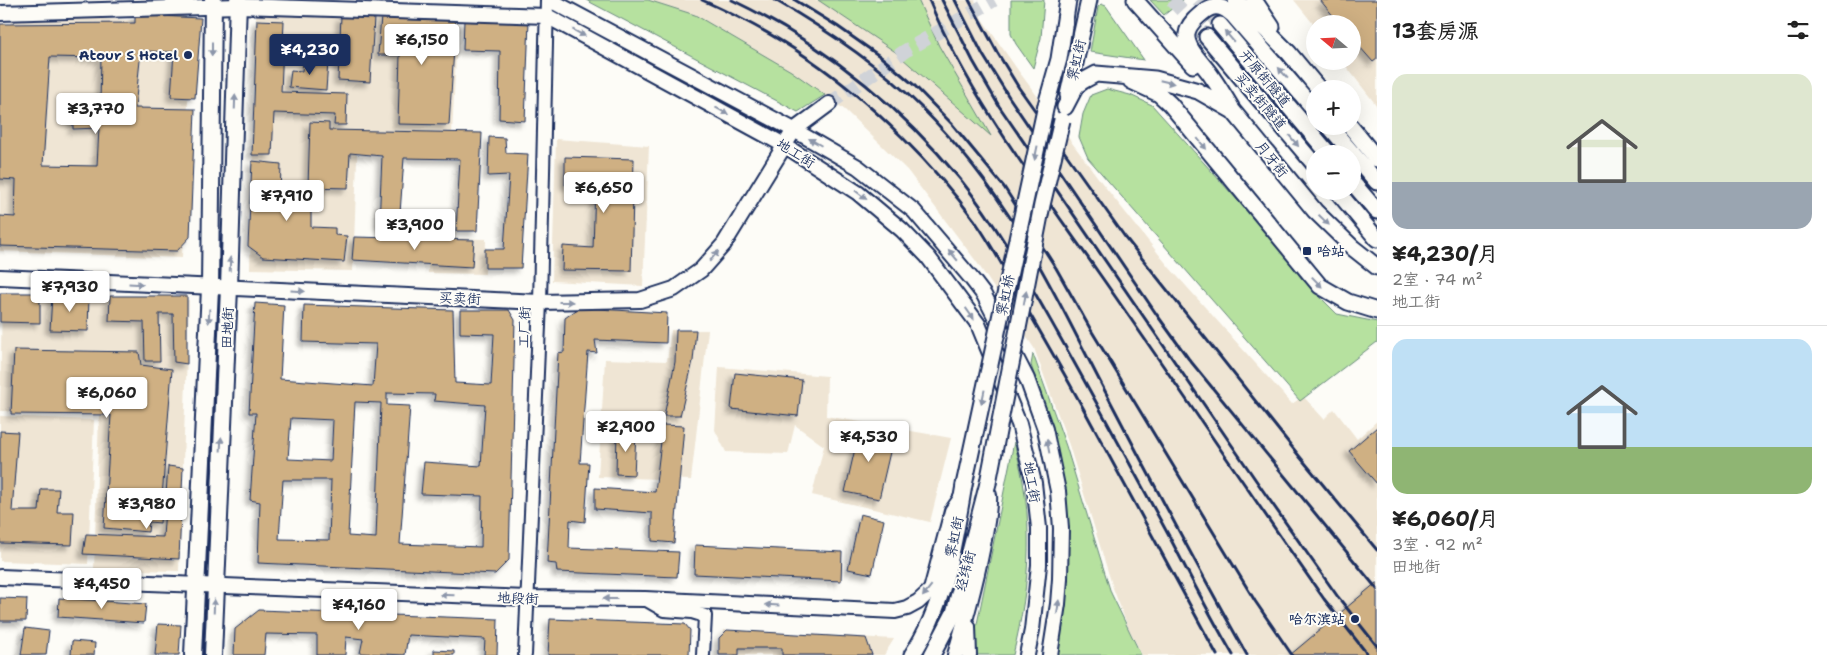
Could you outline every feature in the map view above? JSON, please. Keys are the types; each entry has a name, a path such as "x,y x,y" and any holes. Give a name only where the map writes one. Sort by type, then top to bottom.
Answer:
{"highway":[{"name":"田地街","path":"213,655 229,288 238,3"},
{"name":"田地街","path":"193,655 210,288 213,4"}],"main road":[{"name":"霁虹街","path":"1046,105 1059,59 1068,0"},
{"name":"霁虹街","path":"1064,114 1089,0"},
{"name":"月牙街","path":"1135,0 1233,111 1315,211 1353,248 1377,267"},
{"path":"1236,0 1289,53 1312,80"},
{"path":"1254,0 1289,53"},
{"path":"547,16 555,2"},
{"name":"地工街","path":"555,2 794,130 858,167 894,194 919,217 958,261 984,295 1027,379 1044,429 1058,491 1060,579 1050,655"},
{"name":"地工街","path":"0,13 238,3 547,16 784,145 858,193 902,230 928,257 978,324 1020,424 1034,482 1039,528 1039,564 1032,630 1027,655"},
{"path":"1233,111 1187,39 1189,28 1194,21 1208,8 1214,6 1224,8 1233,15 1306,100"},
{"name":"开原街隧道","path":"1220,25 1320,145"},
{"name":"买卖街隧道","path":"1207,36 1306,154"},
{"name":"月牙街","path":"1064,114 1076,86 1096,74 1138,76 1179,85 1198,91 1233,111"},
{"path":"1111,75 1146,87 1159,94 1170,104 1320,286 1348,302 1377,311"},
{"name":"买卖街","path":"0,277 540,302 640,300 674,289 701,270 724,244 794,130 828,104"},
{"name":"霁虹桥","path":"963,491 1046,105"},
{"name":"霁虹桥","path":"988,483 1042,205 1064,114"},
{"path":"1337,135 1377,182"},
{"path":"1357,135 1377,159"},
{"path":"1361,192 1377,211"},
{"path":"1344,200 1377,239"},
{"name":"霁虹街","path":"955,655 968,613 983,547 990,504 988,483"},
{"name":"经纬街","path":"932,655 954,613 988,483"},
{"name":"霁虹街","path":"943,589 963,491"},
{"name":"地段街","path":"0,577 528,598 645,599 895,611 907,608 918,602 931,590 952,511 963,491"},
{"name":"经纬街","path":"912,655 928,629 943,589"},
{"name":"霁虹街","path":"968,613 969,655"}],"street":[{"name":"工厂街","path":"525,655 540,302 547,16"},
{"path":"645,599 664,610 692,612 705,616 704,655"}],"shaded area":[{"path":"648,0 975,0 982,19 1102,183 1169,267 1292,404 1303,396 1324,419 1334,409 1357,439 1377,421 1377,655 1142,655 1128,627 1113,588 1069,445 1034,348 976,261 907,170 845,110 791,71 695,15"},
{"path":"1294,0 1377,0 1377,106 1361,85 1361,80 1357,80 1349,70 1361,70 1361,15 1306,15"},
{"path":"256,14 458,18 452,133 358,132 353,271 250,269"},
{"path":"11,16 191,22 182,258 0,251 0,157 6,157"},
{"path":"556,139 649,146 643,286 552,281"},
{"path":"429,238 486,239 485,274 428,273"},
{"path":"2,294 189,300 179,571 94,569 99,414 0,411"},
{"path":"671,330 708,330 691,480 598,477 605,359 667,361"},
{"path":"719,367 827,376 826,416 951,438 930,522 812,495 824,446 795,425 788,454 726,452 715,430"},
{"path":"0,416 94,420 88,564 0,561"},
{"path":"724,630 894,639 884,655 722,655"}],"green space":[{"path":"586,0 648,0 695,15 791,71 825,95 798,112"},
{"path":"818,0 918,0 939,46 991,136 894,51"},
{"path":"1011,0 1044,0 1041,38 1033,68 1011,34"},
{"path":"1150,0 1183,0 1164,15"},
{"path":"1101,4 1106,6 1144,60 1090,52 1098,7"},
{"path":"1107,89 1130,95 1152,105 1266,232 1302,279 1337,314 1377,322 1377,342 1300,401 1088,158 1079,137 1083,114 1091,95"},
{"path":"1033,354 1066,446 1111,593 1141,655 1057,655 1060,476 1055,438 1031,365"},
{"path":"1014,442 1021,470 1028,523 1027,575 1024,601 1013,655 975,655 976,629"}],"building":[{"path":"1320,0 1377,0 1377,59 1373,62 1361,48 1361,15 1332,15"},
{"path":"135,15 201,18 195,98 171,97 174,52 141,51 135,108 195,109 190,237 177,251 0,246 0,216 15,217 16,180 0,179 0,24 135,23","holes":["50,57 101,58 100,103 73,102 73,129 99,128 97,166 43,165"]},
{"path":"341,16 374,18 370,82 338,80"},
{"path":"381,16 456,18 449,125 398,124 400,55 378,55"},
{"path":"257,20 284,21 281,92 347,94 346,125 334,125 335,115 274,113 272,155 252,155"},
{"path":"464,20 529,21 525,121 499,119 500,51 463,50"},
{"path":"303,61 328,62 326,90 289,87 291,70 302,71"},
{"path":"310,122 329,123 329,130 482,133 477,231 456,231 460,159 404,158 399,227 379,225 382,156 350,153 348,188 308,187"},
{"path":"489,137 505,138 506,153 528,154 521,268 485,268 485,249 504,249 509,175 488,176"},
{"path":"565,157 634,159 631,271 562,270 563,246 593,248 595,187 565,185"},
{"path":"252,161 281,164 280,199 311,199 311,227 335,228 335,235 347,236 344,262 263,257 248,246"},
{"path":"354,237 474,240 472,267 352,260"},
{"path":"0,293 40,293 40,323 0,322"},
{"path":"52,295 89,296 88,331 50,330"},
{"path":"110,296 187,296 187,364 174,362 173,314 159,314 160,361 145,361 144,322 109,321"},
{"path":"255,303 284,305 280,379 373,386 376,344 303,342 304,305 453,310 455,383 491,385 494,334 460,333 460,310 509,310 515,320 509,560 495,574 258,563 260,502 250,500 256,413 249,413","holes":["387,393 435,394 434,401 485,405 481,466 424,462 421,494 482,496 481,547 400,544 410,406 387,405","355,402 381,403 376,538 348,536","291,418 333,420 331,461 288,459","283,480 331,480 329,540 279,539"]},
{"path":"579,308 667,313 666,343 595,340 597,353 588,352 580,463 589,463 585,522 570,520 569,548 679,552 677,577 557,572 556,564 547,563 558,353 564,352 565,318"},
{"path":"676,330 696,330 693,361 680,416 664,416 675,362"},
{"path":"14,350 139,352 141,365 172,369 160,523 149,522 148,532 104,528 111,415 11,414"},
{"path":"735,373 802,380 798,416 731,409"},
{"path":"663,425 684,426 674,543 652,541 652,513 595,509 595,488 655,492"},
{"path":"860,427 894,435 879,499 845,492"},
{"path":"1377,427 1377,484 1349,451"},
{"path":"0,431 18,432 12,511 39,511 41,489 59,489 57,512 74,512 72,545 0,543"},
{"path":"617,431 636,432 634,475 616,474"},
{"path":"168,466 183,468 179,559 83,554 86,534 163,537"},
{"path":"860,514 884,520 872,574 848,569"},
{"path":"695,545 842,552 841,581 694,574"},
{"name":"哈尔滨站","path":"1377,582 1377,655 1290,655"},
{"path":"0,598 27,599 26,621 0,621"},
{"path":"59,598 146,604 144,623 58,617"},
{"path":"259,610 498,619 497,655 484,655 485,639 408,635 405,655 360,653 363,639 346,637 345,655 317,655 317,635 266,634 264,655 234,655 235,629"},
{"path":"550,619 685,624 690,630 689,655 548,655"},
{"path":"158,624 181,625 179,655 155,655"},
{"path":"25,628 49,631 46,655 21,655"},
{"path":"727,630 866,638 872,655 782,655 782,648 739,648 739,655 719,655 719,638"},
{"path":"72,641 95,643 94,655 71,655"},
{"path":"434,650 454,651 454,655 434,655"}],"tunnel":[{"path":"829,104 905,51 994,0"},
{"path":"1172,0 1207,37"},
{"path":"1198,0 1220,25"}],"railway":[{"path":"702,0 759,28 784,43 856,94 902,137 967,210 994,251 1068,380 1217,655"},
{"path":"732,0 796,35 856,77 911,125 936,151 974,197 1012,253 1046,312 1233,655"},
{"path":"775,0 833,36 870,62 905,91 935,121 986,183 1020,233 1043,272 1175,525 1247,655"},
{"path":"795,0 837,26 881,57 914,85 952,124 1004,187 1056,268 1091,330 1255,601 1292,655"},
{"path":"929,0 964,72 1006,140 1267,518 1324,599 1368,655"},
{"path":"942,0 973,61 999,106 1264,492 1338,597 1377,646"},
{"path":"955,0 983,55 1009,97 1157,315 1188,358 1377,589"},
{"path":"969,0 1019,88 1125,237 1300,457 1377,550"}],"place":[{"name":"Atour S Hotel","path":"188,55"},
{"name":"哈站","path":"1307,251"},
{"name":"哈尔滨站","path":"1355,619"}]}
